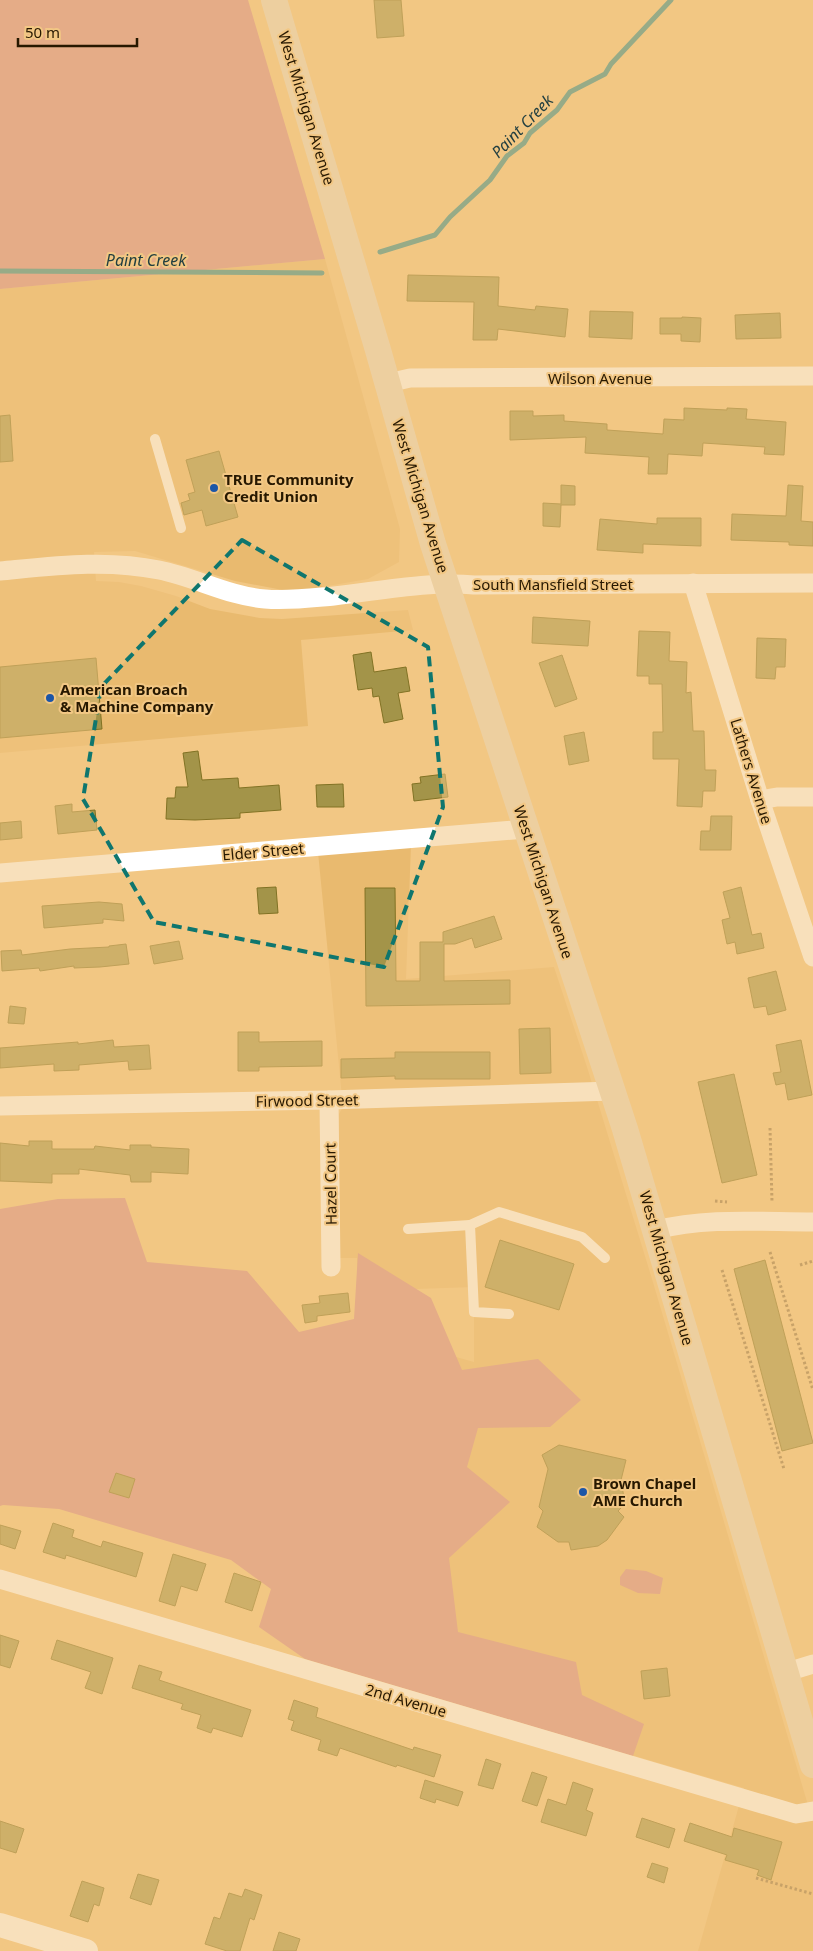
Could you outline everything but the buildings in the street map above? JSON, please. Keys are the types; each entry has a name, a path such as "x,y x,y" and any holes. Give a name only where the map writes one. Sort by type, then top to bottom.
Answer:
{"main road":[{"name":"West Michigan Avenue","path":"274,0 388,383 433,544 613,1090 813,1765"}],"street":[{"name":"Wilson Avenue","path":"388,383 410,378 813,376"},
{"name":"South Mansfield Street","path":"0,571 105,563 137,566 162,570 235,594 265,599 300,600 447,583 474,585 813,583"},
{"name":"Lathers Avenue","path":"694,583 760,800 813,957"},
{"path":"760,800 777,797 813,797"},
{"name":"Elder Street","path":"0,873 526,829"},
{"name":"Firwood Street","path":"0,1106 329,1100 613,1090"},
{"name":"Hazel Court","path":"329,1100 331,1268"},
{"path":"656,1230 678,1224 718,1221 813,1222"},
{"name":"2nd Avenue","path":"0,1579 796,1814 813,1812"},
{"path":"787,1672 813,1664"},
{"path":"0,1925 86,1951"}],"lane":[{"path":"155,438 181,528"},
{"path":"408,1229 470,1225 499,1212 582,1237 605,1258"},
{"path":"470,1225 474,1312 509,1314"}],"path":[{"path":"770,1128 772,1202"},
{"path":"715,1201 727,1202"},
{"path":"770,1252 813,1390"},
{"path":"800,1265 813,1261"},
{"path":"722,1270 784,1469"},
{"path":"756,1878 813,1894"}],"highlighted area":[{"path":"242,540 428,647 443,807 384,967 154,922 83,799 101,687"}],"shaded area":[{"path":"0,0 248,0 325,259 0,289"},
{"path":"325,259 400,529 399,562 368,579 293,592 235,581 135,551 94,552 96,581 119,582 141,586 176,596 210,609 260,618 282,619 408,610 413,630 301,640 308,726 0,753 0,289"},
{"path":"411,845 406,979 554,967 587,1067 652,1279 813,1822 813,1951 698,1951 744,1788 305,1659 406,1343 474,1362 474,1287 357,1291 357,1258 339,1258 339,1114 343,1107 318,852"},
{"path":"125,1198 147,1262 247,1271 299,1332 354,1319 358,1253 431,1298 462,1370 538,1359 581,1400 550,1427 478,1428 467,1467 510,1502 449,1558 458,1632 576,1662 582,1695 644,1724 633,1756 305,1659 259,1627 271,1589 231,1560 59,1509 0,1506 0,1209 58,1199"},
{"path":"626,1569 646,1571 663,1578 660,1594 638,1593 620,1585 620,1577"}],"waterway":[{"name":"Paint Creek","path":"380,252 435,235 450,217 490,180 507,156 524,143 530,133 557,110 570,92 605,74 611,64 671,0"},
{"name":"Paint Creek","path":"0,271 322,273"}],"place":[{"name":"TRUE Community Credit Union","path":"214,488"},
{"name":"American Broach & Machine Company","path":"50,698"},
{"name":"Brown Chapel AME Church","path":"583,1492"}]}
